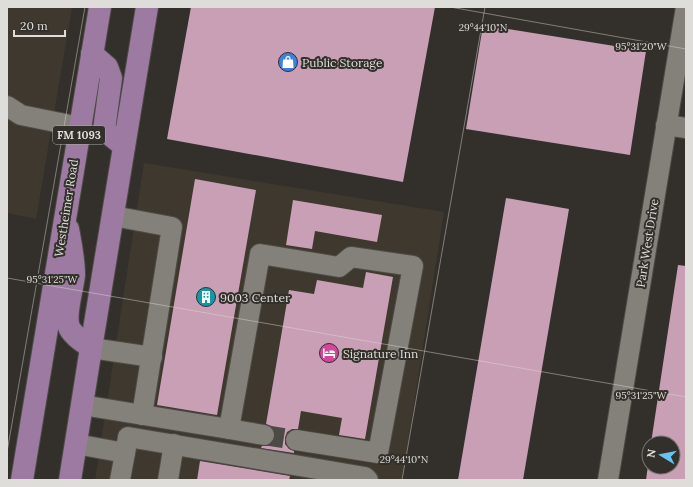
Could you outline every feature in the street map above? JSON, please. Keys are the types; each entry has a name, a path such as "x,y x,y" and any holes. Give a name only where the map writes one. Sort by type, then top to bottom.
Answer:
{"main road":[{"name":"Westheimer Road","path":"22,480 100,7"},
{"path":"70,480 147,7"},
{"path":"92,54 107,67 111,78 104,130 124,146"},
{"path":"65,216 73,251 74,265 68,325 71,331 91,348"}],"street":[{"name":"Park West Drive","path":"608,480 686,7"},
{"path":"7,106 21,115 80,127"},
{"path":"666,125 686,128"},
{"path":"113,216 172,227 142,415"},
{"path":"229,430 260,254 339,267 351,257 413,266 378,453 296,440"},
{"path":"91,348 152,357"},
{"path":"82,405 264,435"},
{"path":"120,480 128,437 365,477 368,480"},
{"path":"76,444 125,453"},
{"path":"168,480 174,444"}],"shaded area":[{"path":"7,7 72,7 36,219 7,213"},
{"path":"144,163 444,212 402,480 95,480"}],"building":[{"path":"191,7 435,7 403,182 167,139"},
{"path":"483,25 646,51 630,155 466,129"},
{"name":"9003 Center","path":"195,179 256,190 217,415 157,405"},
{"path":"506,198 569,209 523,480 458,480"},
{"path":"293,200 382,215 377,242 315,231 312,249 286,245"},
{"path":"678,265 686,266 686,480 646,480 647,475 681,475 681,435 652,435"},
{"name":"Signature Inn","path":"366,272 393,277 365,439 339,435 342,418 301,411 298,429 292,429 287,432 285,438 285,444 289,449 294,451 294,453 261,448 262,446 268,446 273,443 275,437 275,431 271,426 266,424 289,290 314,294 317,280 363,288"},
{"path":"200,461 290,476 289,480 197,480"}],"tunnel":[{"path":"264,435 296,440"}],"place":[{"name":"Public Storage","path":"288,62"},
{"name":"9003 Center","path":"206,297"},
{"name":"Signature Inn","path":"329,353"}]}
